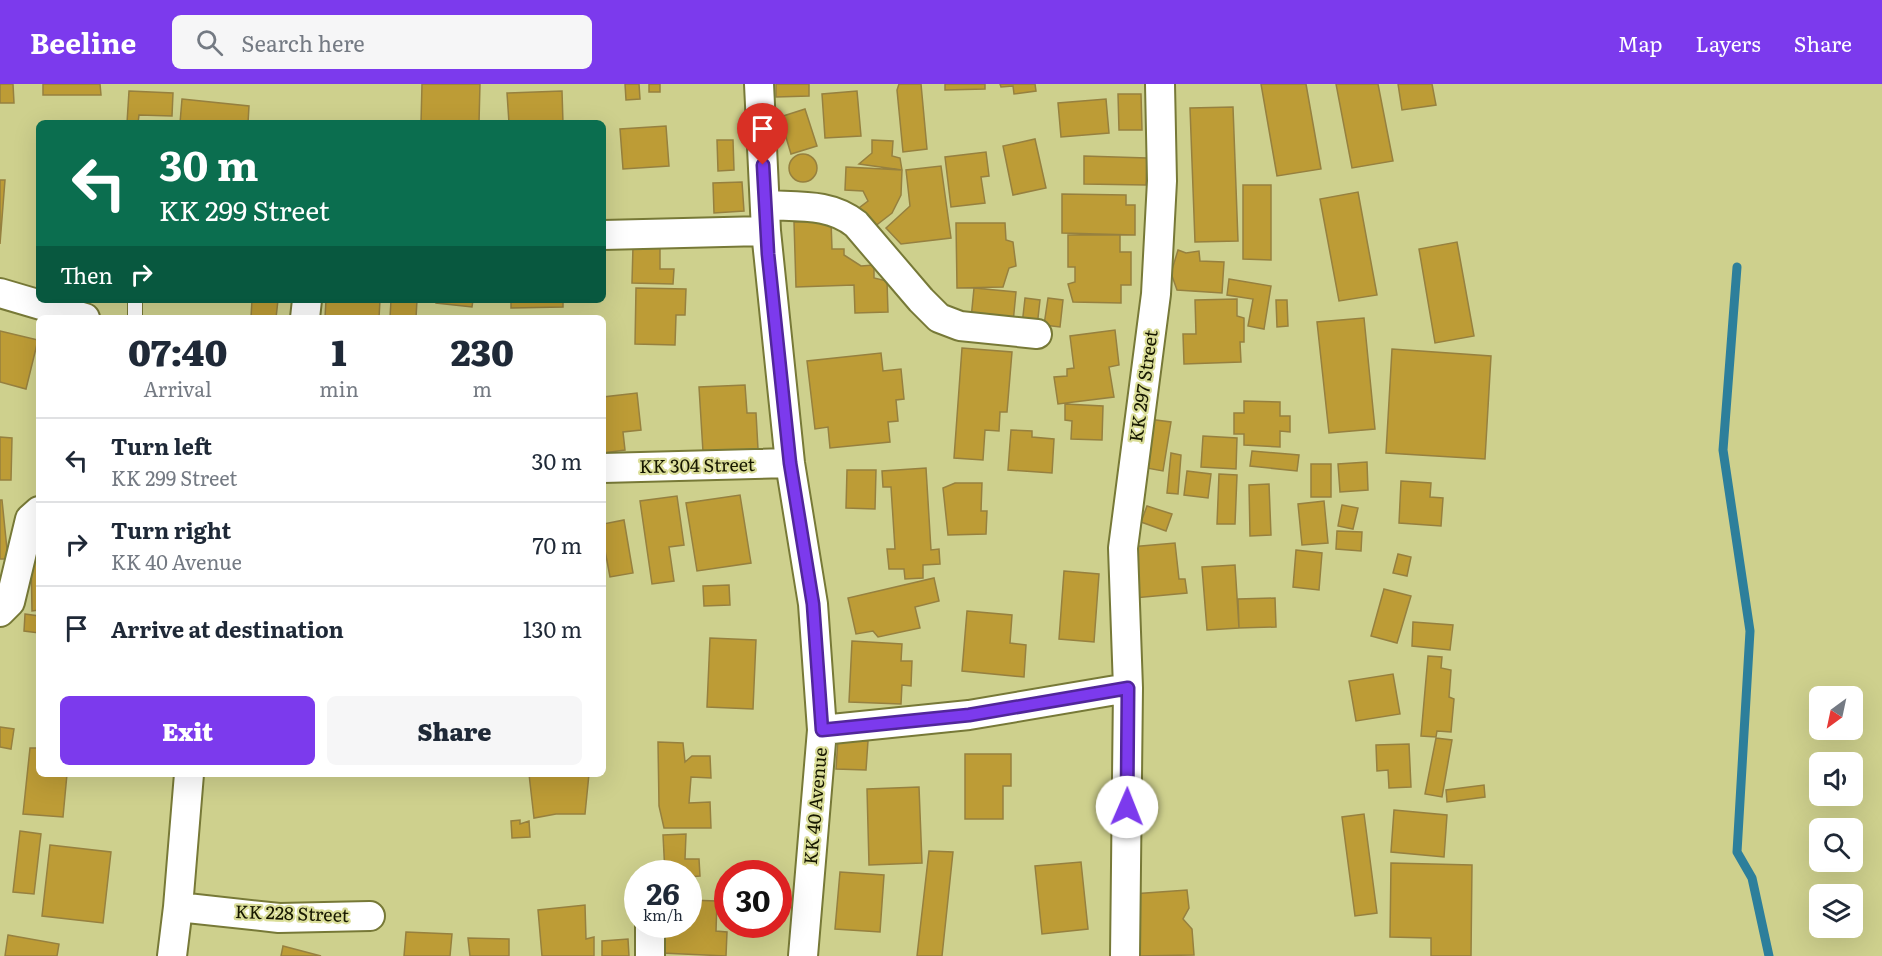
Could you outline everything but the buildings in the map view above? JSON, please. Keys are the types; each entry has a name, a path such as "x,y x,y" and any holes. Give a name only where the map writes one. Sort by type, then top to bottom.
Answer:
{"street":[{"name":"KK 40 Avenue","path":"759,84 765,218 790,463 813,604 822,730 803,956"},
{"name":"KK 297 Street","path":"1125,956 1128,688 1123,548 1156,294 1162,181 1160,84"},
{"path":"606,235 765,218 826,208 844,214 856,224 939,318 960,326 1036,333"},
{"path":"0,293 75,315"},
{"name":"KK 304 Street","path":"606,468 790,463"},
{"path":"0,612 10,602 30,519 36,514"},
{"path":"822,730 969,715 1128,688"},
{"path":"172,956 189,777"},
{"name":"KK 228 Street","path":"178,907 279,918 369,916"},
{"path":"650,938 650,956"}],"waterway":[{"path":"1737,267 1723,450 1750,631 1737,852 1752,878 1769,956"}],"route":[{"path":"763,165 768,254 790,463 813,604 822,730 969,715 1128,688 1127,807"}]}
